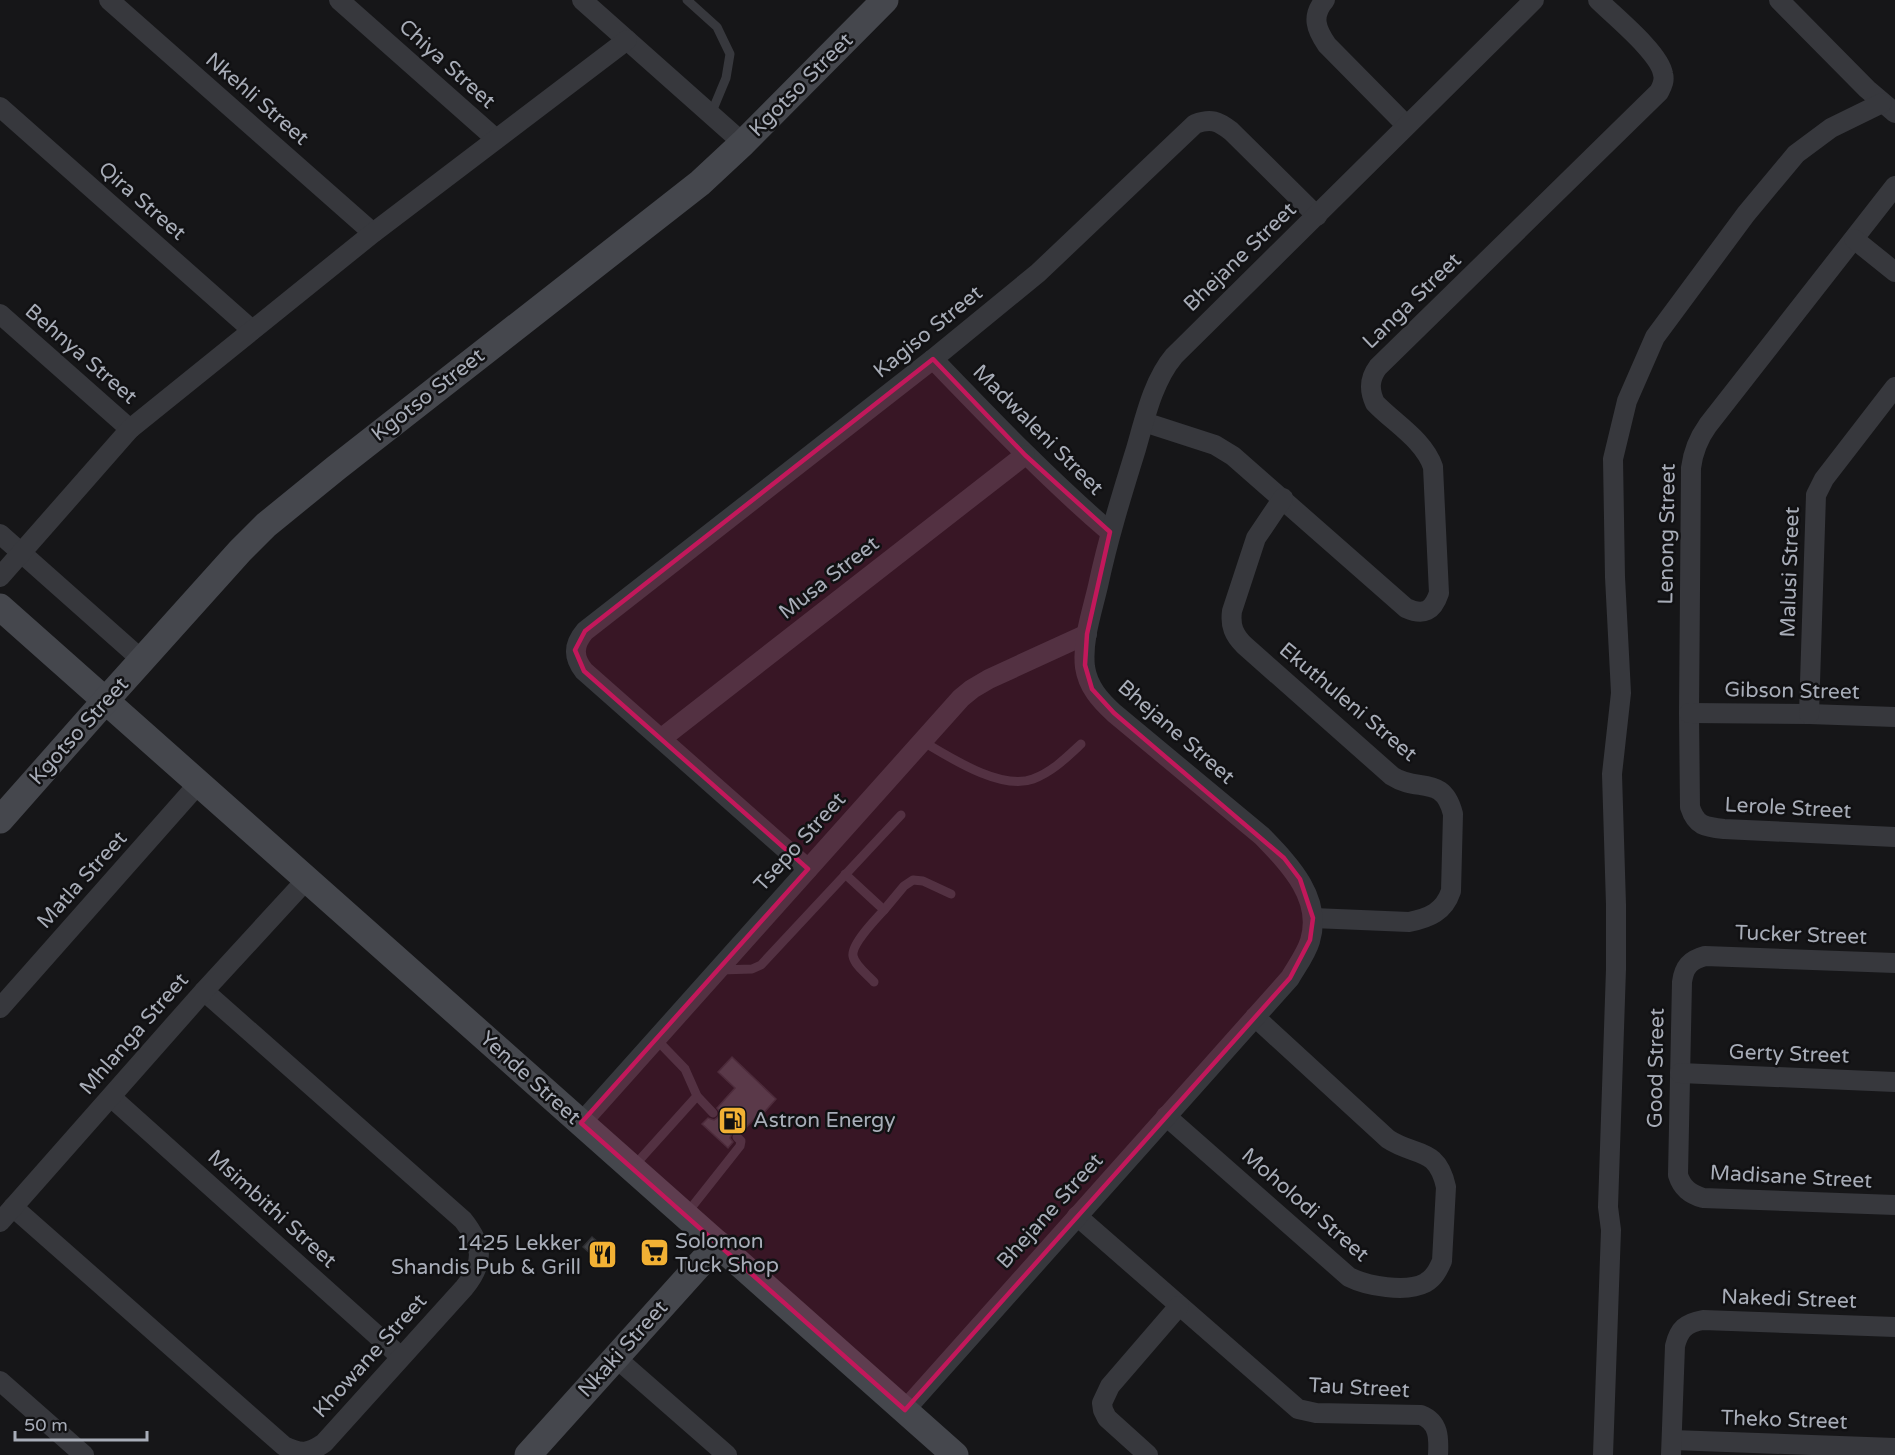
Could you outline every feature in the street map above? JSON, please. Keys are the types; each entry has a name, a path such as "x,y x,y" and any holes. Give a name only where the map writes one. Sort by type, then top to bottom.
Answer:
{"street":[{"name":"Nkehli Street","path":"109,0 373,234"},
{"name":"Chiya Street","path":"339,0 496,140"},
{"path":"582,0 743,143"},
{"name":"Kgotso Street","path":"0,820 240,551 292,503 684,196 743,143 885,0"},
{"path":"1325,0 1316,14 1319,34 1327,45 1406,125"},
{"name":"Bhejane Street","path":"905,1410 1290,978 1310,940 1313,918 1308,898 1300,879 1284,858 1262,836 1099,699 1088,678 1085,665 1087,634 1110,532 1160,377 1174,356 1534,0"},
{"name":"Langa Street","path":"1144,422 1223,449 1283,498 1406,608 1415,612 1431,609 1439,593 1431,459 1419,444 1375,403 1371,395 1371,380 1378,367 1659,92 1664,82 1664,74 1655,56 1598,0"},
{"path":"1602,1455 1611,1230 1608,1207 1616,969 1612,774 1621,693 1615,577 1613,459 1627,401 1655,337 1746,214 1796,154 1832,128 1889,108 1779,0"},
{"path":"0,577 130,429 373,234 627,40"},
{"name":"Qira Street","path":"0,107 252,330"},
{"name":"Kagiso Street","path":"662,738 584,671 575,657 575,650 579,638 585,631 933,359 1038,273 1195,124 1212,120 1231,130 1317,216"},
{"name":"Lenong Street","path":"1690,807 1692,454 1696,442 1708,424 1895,186"},
{"path":"1854,239 1895,272"},
{"name":"Behnya Street","path":"0,314 130,429"},
{"name":"Madwaleni Street","path":"933,359 1025,455 1110,532"},
{"name":"Malusi Street","path":"1809,714 1816,495 1824,478 1895,387"},
{"name":"Musa Street","path":"662,738 1025,455"},
{"name":"Ekuthuleni Street","path":"1283,498 1256,538 1232,611 1233,631 1244,645 1392,776 1407,783 1438,789 1450,802 1453,814 1451,891 1448,900 1435,914 1409,922 1313,918"},
{"path":"0,534 142,660"},
{"name":"Yende Street","path":"0,607 955,1455"},
{"name":"Tsepo Street","path":"581,1123 961,698 972,688 1087,634"},
{"name":"Gibson Street","path":"1689,713 1895,717"},
{"path":"662,738 808,869"},
{"name":"Matla Street","path":"0,1008 199,783"},
{"name":"Lerole Street","path":"1690,807 1693,817 1699,824 1708,828 1895,837"},
{"name":"Mhlanga Street","path":"0,1222 204,991 307,879"},
{"name":"Tucker Street","path":"1705,956 1895,963"},
{"name":"Good Street","path":"1686,1190 1678,1175 1683,974 1693,959 1705,956"},
{"name":"Khowane Street","path":"13,1207 284,1446 295,1451 304,1452 315,1449 324,1443 471,1280 477,1267 478,1243 463,1220 204,991"},
{"name":"Moholodi Street","path":"1166,1116 1349,1277 1368,1285 1388,1287 1412,1287 1431,1279 1438,1271 1442,1261 1446,1187 1436,1162 1427,1155 1397,1145 1388,1139 1255,1017"},
{"name":"Gerty Street","path":"1680,1073 1895,1082"},
{"name":"Msimbithi Street","path":"111,1097 401,1357"},
{"name":"Madisane Street","path":"1686,1190 1703,1198 1895,1205"},
{"name":"Tau Street","path":"1077,1216 1298,1409 1316,1413 1420,1415 1432,1421 1436,1427 1438,1455"},
{"name":"Nkaki Street","path":"528,1455 718,1244"},
{"path":"1148,1455 1107,1418 1102,1402 1110,1386 1179,1306"},
{"name":"Nakedi Street","path":"1671,1448 1675,1346 1683,1327 1691,1322 1703,1320 1895,1327"},
{"path":"615,1357 726,1455"},
{"path":"0,1381 84,1455"},
{"name":"Theko Street","path":"1671,1448 1895,1448"}],"lane":[{"path":"687,0 717,27 730,54 726,78 711,114"},
{"path":"922,741 987,775 1011,781 1031,780 1055,768 1081,744"},
{"path":"718,970 752,969 761,964 901,815"},
{"path":"845,874 884,910"},
{"path":"874,982 857,964 853,956 855,946 904,886 913,880 923,881 951,894"},
{"path":"656,1039 685,1069 697,1096 713,1113"},
{"path":"632,1168 697,1096"},
{"path":"685,1215 740,1146 741,1141 737,1137"}],"highlighted area":[{"path":"933,359 1025,455 1110,532 1087,634 1085,665 1092,689 1114,713 1284,858 1300,879 1313,918 1310,940 1290,978 905,1410 581,1123 808,869 584,671 575,650 585,631"}],"building":[{"path":"732,1057 776,1099 742,1132 736,1130 732,1133 730,1138 733,1142 728,1148 702,1124 708,1118 714,1120 718,1117 720,1112 717,1108 735,1088 718,1072"},
{"name":"1425 Lekker Shandis Pub & Grill","path":"592,1237 616,1257 607,1268 583,1247"}],"place":[{"name":"Astron Energy","path":"732,1120"},
{"name":"Solomon Tuck Shop","path":"654,1253"},
{"name":"1425 Lekker Shandis Pub & Grill","path":"602,1255"}]}
